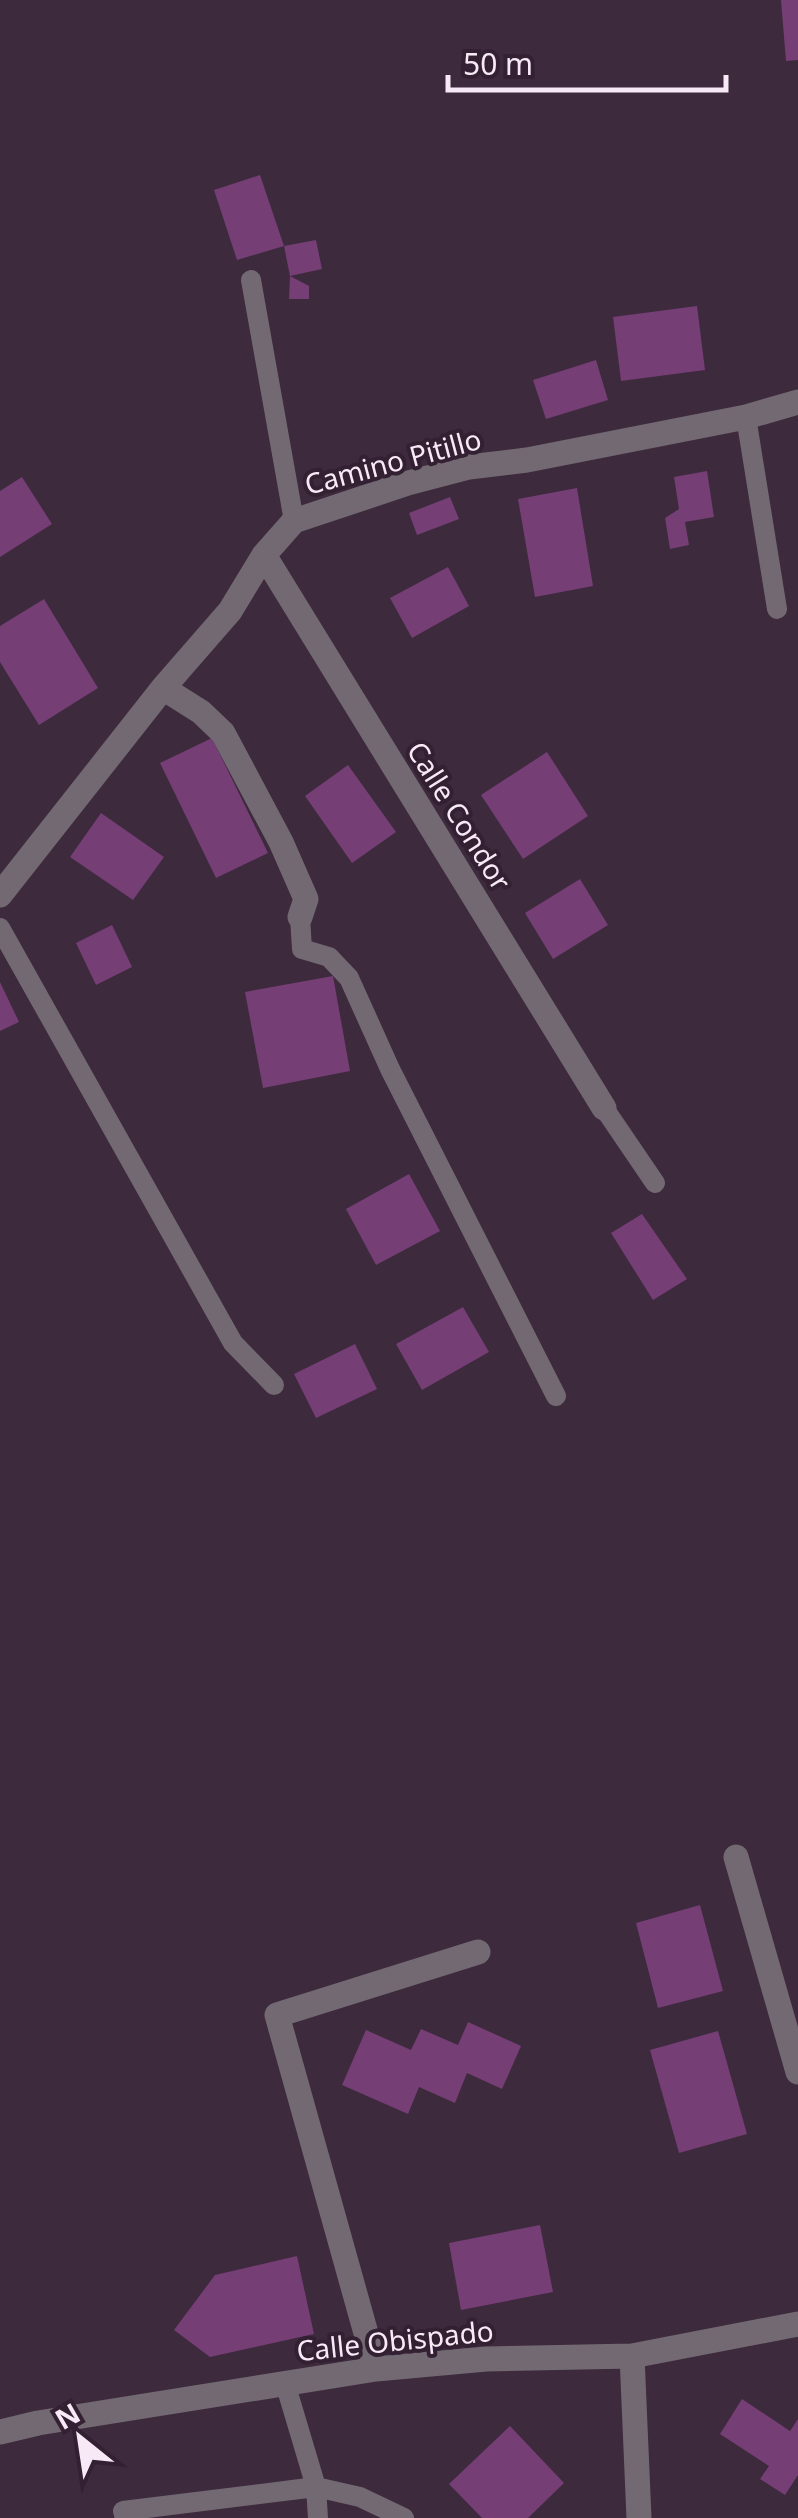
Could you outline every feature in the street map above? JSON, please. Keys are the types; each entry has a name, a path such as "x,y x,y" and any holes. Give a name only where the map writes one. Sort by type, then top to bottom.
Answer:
{"street":[{"name":"Camino Pitillo","path":"0,895 163,688 230,610 264,555 294,520 469,467 527,460 798,402"},
{"name":"Calle Condor","path":"264,555 604,1108"},
{"path":"163,688 202,712 222,733 306,899 300,918"},
{"path":"736,1856 798,2072"},
{"path":"376,2369 276,2015 478,1952"},
{"name":"Calle Obispado","path":"0,2432 38,2422 376,2369 486,2359 632,2356 798,2324"},
{"path":"632,2356 639,2518"}],"lane":[{"path":"251,280 294,520"},
{"path":"746,416 777,609"},
{"path":"300,918 302,949 328,957 349,978 390,1069 556,1396"},
{"path":"0,928 234,1343 274,1385"},
{"path":"604,1108 655,1182"},
{"path":"285,2383 316,2487 318,2518"},
{"path":"125,2518 123,2511 316,2487 360,2496 404,2518"}],"building":[{"path":"781,0 798,0 798,60 786,61"},
{"path":"260,175 284,246 237,260 214,190"},
{"path":"316,240 322,269 290,276 284,246"},
{"path":"290,276 309,286 309,299 289,299"},
{"path":"697,306 705,370 621,381 613,317"},
{"path":"596,360 608,400 546,419 533,380"},
{"path":"707,471 714,517 685,522 689,545 670,549 665,518 679,509 674,477"},
{"path":"22,477 52,524 0,557 0,491"},
{"path":"577,488 593,586 535,597 518,499"},
{"path":"450,497 459,519 417,535 409,513"},
{"path":"448,567 469,606 412,638 390,598"},
{"path":"44,599 98,688 39,725 0,662 0,626"},
{"path":"212,738 268,853 216,878 160,763"},
{"path":"547,752 588,816 523,859 481,795"},
{"path":"348,765 396,832 352,863 305,796"},
{"path":"101,813 164,857 133,900 70,857"},
{"path":"580,879 608,925 553,959 525,913"},
{"path":"112,925 132,967 96,985 76,943"},
{"path":"333,976 350,1071 263,1088 245,992"},
{"path":"0,982 19,1022 0,1031"},
{"path":"409,1174 440,1231 376,1265 346,1209"},
{"path":"642,1214 687,1279 653,1300 611,1233"},
{"path":"463,1307 489,1352 422,1390 396,1344"},
{"path":"355,1344 377,1389 316,1418 294,1374"},
{"path":"700,1905 723,1991 658,2008 636,1923"},
{"path":"468,2022 521,2046 502,2089 467,2073 455,2103 419,2087 408,2114 342,2085 366,2030 411,2050 421,2029 458,2045"},
{"path":"718,2031 747,2134 679,2153 650,2050"},
{"path":"540,2225 553,2292 461,2310 449,2243"},
{"path":"297,2256 314,2334 210,2357 174,2330 215,2275"},
{"path":"742,2399 790,2431 798,2419 798,2475 785,2495 760,2479 769,2466 720,2434"},
{"path":"510,2426 564,2483 528,2518 482,2518 449,2484"}]}
